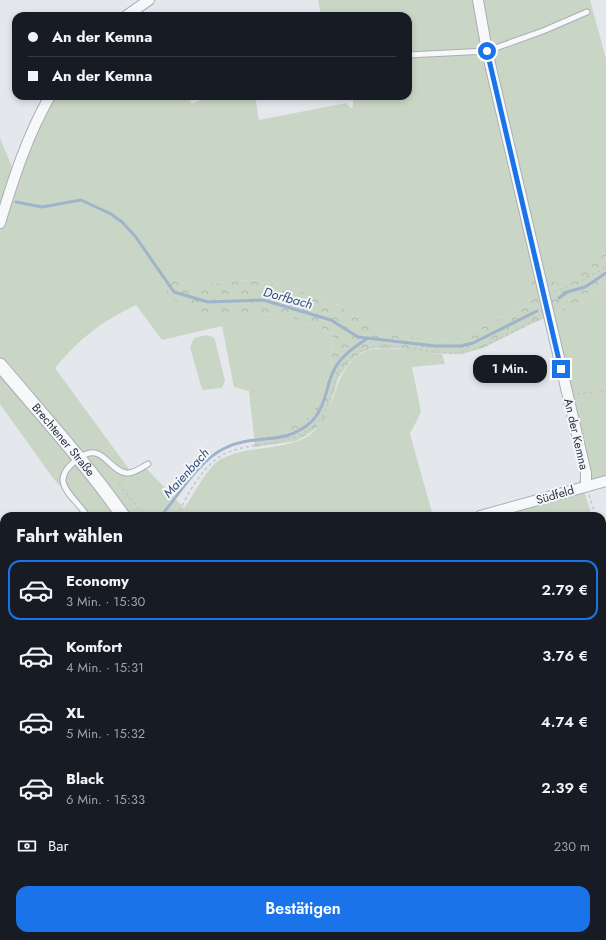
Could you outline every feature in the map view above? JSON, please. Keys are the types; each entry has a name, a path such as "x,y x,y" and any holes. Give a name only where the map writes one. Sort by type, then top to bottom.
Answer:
{"street":[{"path":"132,12 149,0"},
{"name":"An der Kemna","path":"478,0 487,51 586,472 586,486"},
{"path":"0,223 20,162 31,134 48,100"},
{"name":"Brechtener Straße","path":"0,365 79,458 120,512"},
{"name":"Südfeld","path":"494,512 606,481"}],"lane":[{"path":"412,55 487,51 587,12"},
{"path":"84,512 65,490 62,483 63,476 69,466 79,458 87,454 99,454 120,471 126,473 131,473 148,464"}],"path":[{"path":"555,291 583,280 606,266"},
{"path":"179,512 191,490 216,459 234,450 294,438 318,422 324,414 338,370 355,354 374,346 441,353 466,352 488,344 543,318"},
{"path":"568,396 606,391"},
{"path":"126,473 119,485 142,512"},
{"name":"An der Kemna","path":"586,486 595,512"}],"green space":[{"path":"318,0 590,0 606,59 606,253 579,271 556,283 528,304 462,336 448,340 399,336 374,328 340,306 293,288 250,280 193,285 163,278 168,297 220,313 285,315 333,334 331,372 312,415 298,424 268,436 254,437 249,391 234,387 222,326 162,340 136,305 123,311 82,339 55,368 134,476 146,468 184,508 213,465 221,459 241,452 285,445 304,438 312,433 326,414 339,380 345,370 352,361 362,353 379,348 401,349 442,354 445,364 412,367 421,412 410,434 432,512 83,512 53,478 0,404 0,138 15,174 48,100 190,100 192,104 200,100 256,100 259,120 346,103 351,108 353,107 353,100 412,100 412,12 320,12"},
{"path":"606,253 606,288 600,287 584,301 531,324 483,348 462,354 420,353 398,348 375,348 362,352 349,363 339,377 324,422 310,433 296,441 255,447 254,437 268,436 298,424 312,414 331,372 333,334 285,315 203,313 168,297 163,278 193,285 250,280 293,288 340,306 374,328 399,336 448,340 462,336 528,304 529,268 556,283 580,270"},
{"path":"600,287 606,288 606,476 579,483 582,467 548,316 584,301"},
{"path":"206,335 213,337 215,340 225,381 222,388 203,390 201,386 190,347 194,338"},
{"path":"584,491 591,512 508,512"}],"waterway":[{"name":"Dorfbach","path":"16,202 42,207 81,200 111,214 122,222 135,236 174,292 208,302 263,300 331,320 358,337 435,346 461,346 473,343 537,311"},
{"name":"Dorfbach","path":"559,298 567,292 585,287 606,273"},
{"name":"Maienbach","path":"164,512 190,478 215,454 225,448 247,441 280,437 290,434 301,430 311,422 322,406 332,374 338,363 352,349 368,338"}],"route":[{"path":"487,51 561,369"}]}
